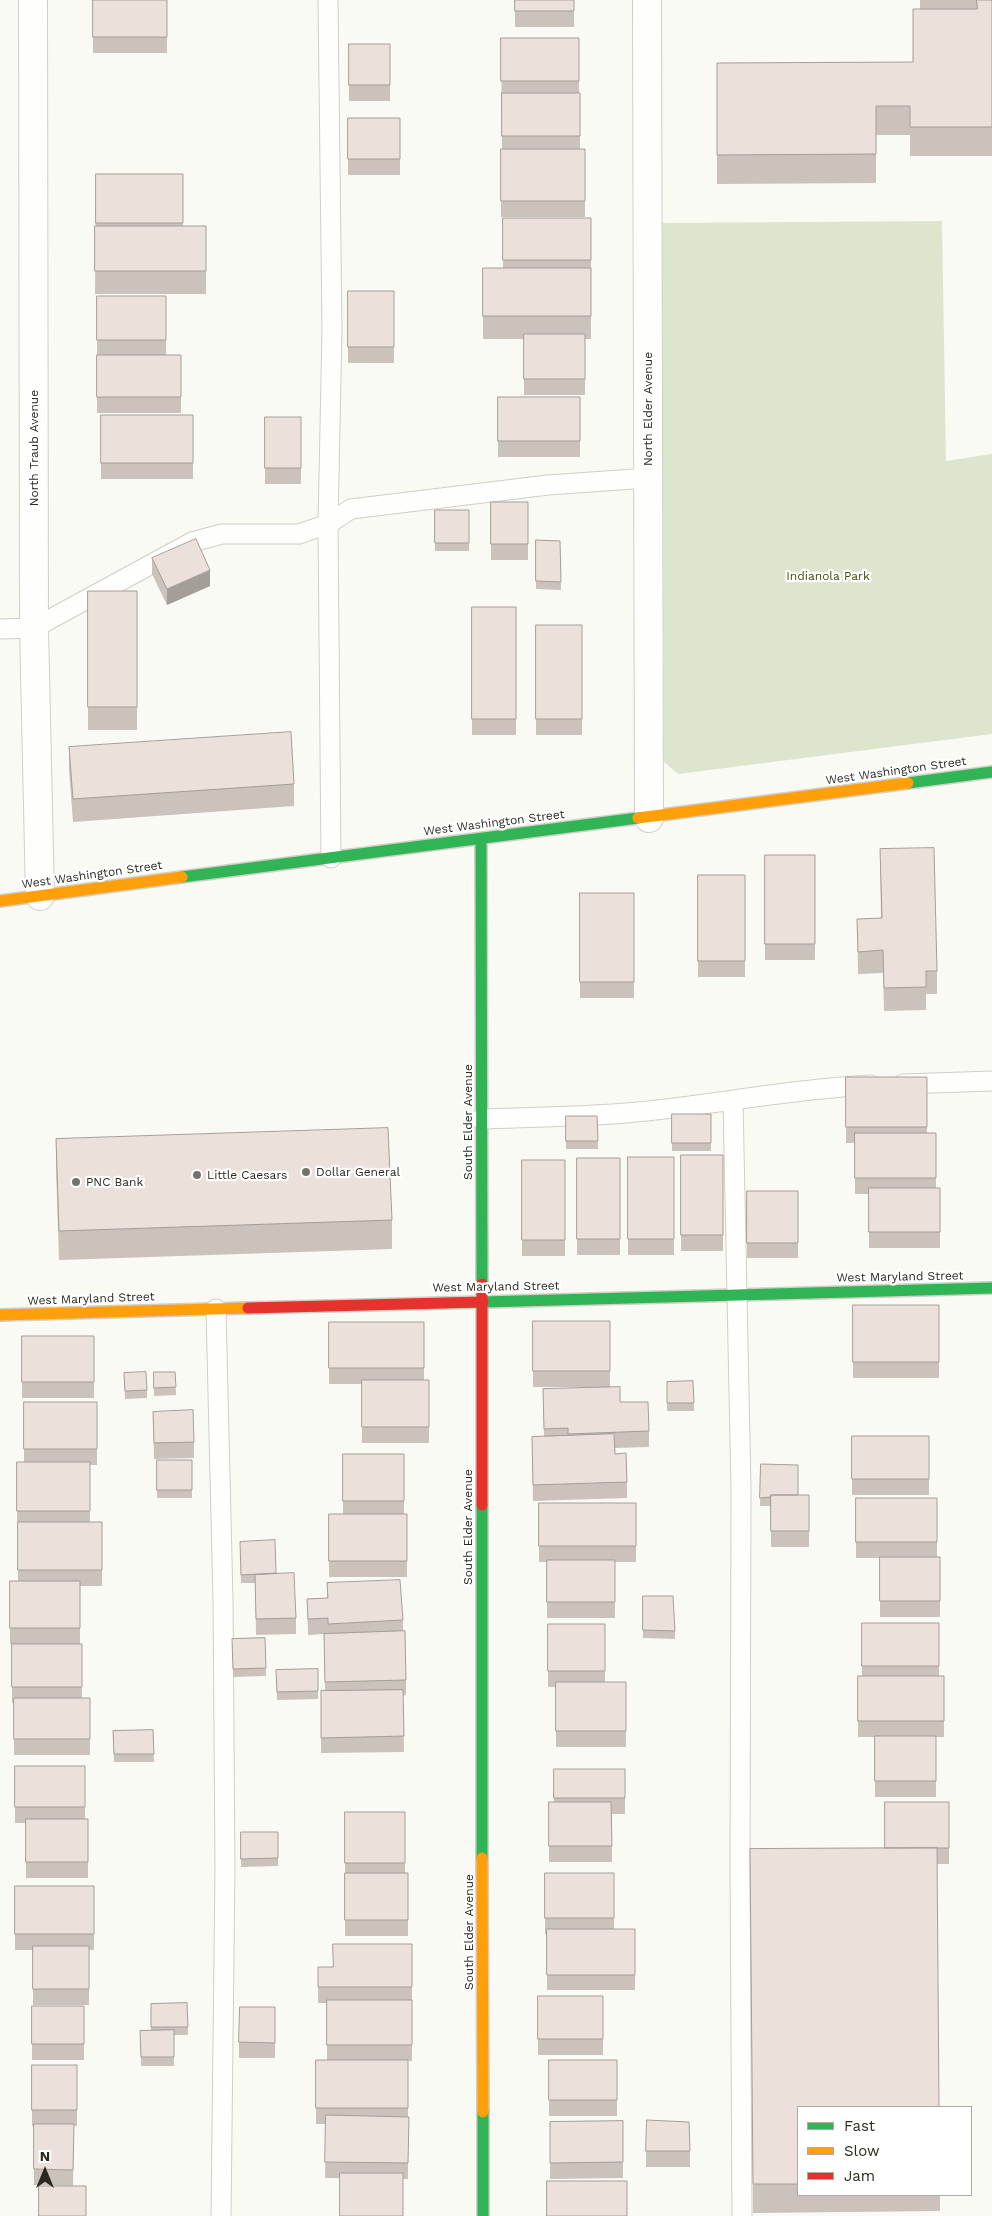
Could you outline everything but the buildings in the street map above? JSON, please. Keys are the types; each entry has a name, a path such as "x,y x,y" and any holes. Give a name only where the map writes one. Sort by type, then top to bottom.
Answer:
{"street":[{"name":"North Traub Avenue","path":"33,0 34,628 40,896"},
{"name":"North Elder Avenue","path":"647,0 649,818"},
{"name":"West Washington Street","path":"0,901 992,772"},
{"name":"South Elder Avenue","path":"481,838 483,2216"},
{"name":"West Maryland Street","path":"0,1315 992,1288"}],"lane":[{"path":"328,0 332,330 328,524 330,858"},
{"path":"0,629 34,628 192,542 222,534 299,534 328,524 351,509 548,486 648,478"},
{"path":"482,1119 624,1113 733,1101 826,1087 992,1081"},
{"path":"733,1101 741,1489 740,1876 742,2216"},
{"path":"216,1309 223,1600 225,1868 221,2216"}],"green space":[{"name":"Indianola Park","path":"942,221 946,461 992,454 992,734 678,774 664,762 662,223"}],"traffic: fast":[{"path":"908,783 992,772"},
{"path":"182,877 638,818"},
{"path":"481,839 482,1284"},
{"path":"483,1302 992,1288"},
{"path":"482,1505 482,1858"},
{"path":"483,2112 483,2216"}],"traffic: slow":[{"path":"638,818 908,783"},
{"path":"0,901 182,877"},
{"path":"0,1315 248,1308"},
{"path":"482,1858 483,2112"}],"traffic: jam":[{"path":"482,1284 482,1505"},
{"path":"248,1308 483,1302"}],"place":[{"name":"Dollar General","path":"306,1172"},
{"name":"Little Caesars","path":"197,1175"},
{"name":"PNC Bank","path":"76,1182"}]}
